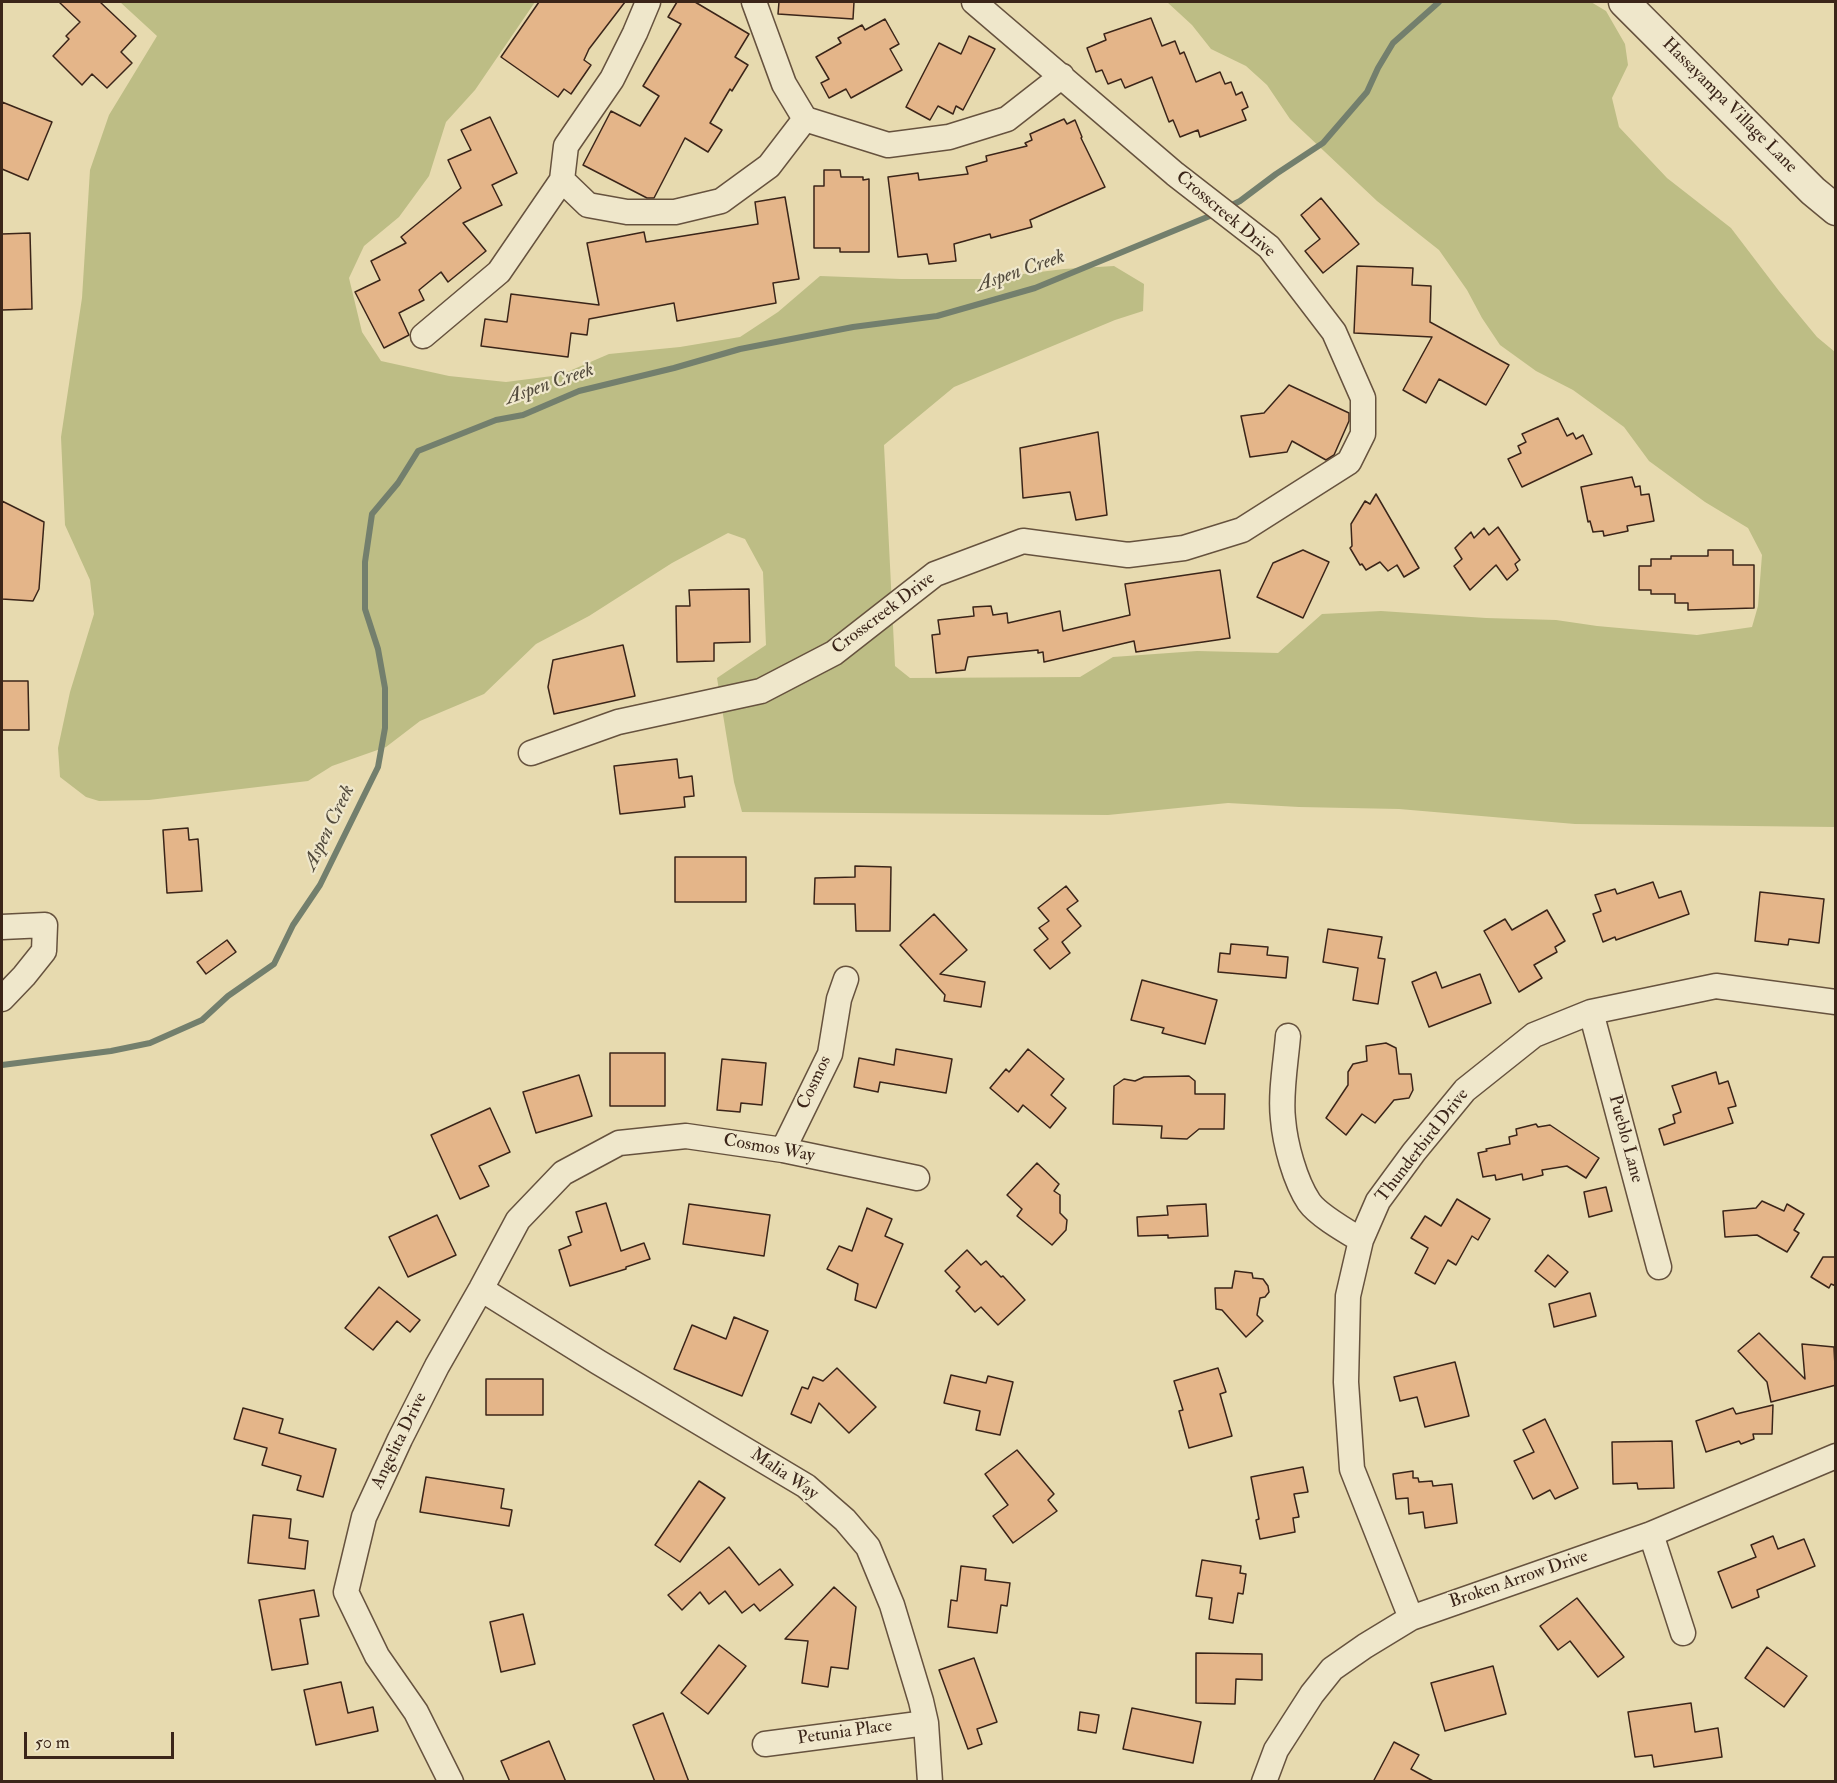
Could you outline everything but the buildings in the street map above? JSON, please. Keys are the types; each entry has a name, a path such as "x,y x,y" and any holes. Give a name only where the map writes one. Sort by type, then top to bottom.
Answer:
{"street":[{"path":"423,336 499,272 562,180 566,146 612,79 648,2"},
{"path":"754,2 784,84 805,119 888,145 949,137 1007,119 1062,76"},
{"name":"Crosscreek Drive","path":"531,753 618,722 761,690 834,653 935,574 1023,541 1128,555 1184,548 1242,530 1349,462 1363,434 1363,398 1334,332 1269,247 1175,174 974,2"},
{"name":"Hassayampa Village Lane","path":"1623,2 1813,191 1836,210"},
{"path":"562,180 588,205 627,212 675,212 721,201 769,166 805,119"},
{"path":"2,927 45,925 44,951 2,999"},
{"name":"Cosmos","path":"783,1150 830,1054 839,999 846,979"},
{"name":"Thunderbird Drive","path":"1411,1618 1352,1469 1346,1382 1348,1296 1361,1240 1378,1201 1465,1089 1534,1035 1592,1012 1716,986 1836,1002"},
{"name":"Pueblo Lane","path":"1592,1012 1659,1267"},
{"path":"1288,1036 1283,1118 1293,1168 1310,1203 1336,1225 1361,1240"},
{"name":"Cosmos Way","path":"619,1143 686,1136 783,1150 917,1178"},
{"name":"Angelita Drive","path":"451,1782 416,1712 376,1656 346,1592 364,1517 437,1366 518,1220 563,1173 619,1143"},
{"name":"Malia Way","path":"481,1289 806,1486 845,1520 868,1546 892,1605 926,1723 930,1782"},
{"name":"Broken Arrow Drive","path":"1264,1782 1276,1750 1311,1694 1332,1669 1411,1618 1651,1534 1836,1456"},
{"path":"1651,1534 1683,1634"},
{"name":"Petunia Place","path":"765,1744 926,1723"}],"green space":[{"path":"120,2 535,2 475,90 446,122 429,176 399,217 364,246 349,278 362,332 381,361 449,376 506,382 560,375 609,354 680,347 740,337 778,312 820,276 983,279 1064,269 1114,266 1144,284 1143,311 1115,320 954,387 884,445 895,666 910,678 1080,677 1113,657 1197,651 1278,653 1322,614 1381,611 1556,620 1697,635 1752,627 1758,606 1762,555 1748,528 1705,502 1649,461 1624,427 1573,390 1536,371 1500,345 1467,290 1439,250 1377,201 1290,119 1267,85 1246,66 1211,49 1192,25 1167,2 1591,2 1606,11 1625,44 1628,65 1612,98 1619,127 1667,178 1731,228 1817,337 1835,352 1835,827 1575,824 1399,809 1228,803 1108,815 742,812 734,782 717,678 766,645 763,572 745,539 728,533 672,563 589,616 536,644 484,694 420,721 386,747 332,766 308,781 149,800 99,801 86,797 60,777 58,748 70,692 94,614 90,580 65,525 61,437 82,298 90,170 109,115 157,36"}],"waterway":[{"name":"Aspen Creek","path":"1226,208 1240,201 1323,143 1367,92 1393,43 1439,2"},
{"name":"Aspen Creek","path":"2,1065 111,1051 150,1043 202,1020 228,996 274,964 293,925 320,885 378,767 385,728 385,688 378,649 365,609 365,562 372,514 398,483 418,451 496,420 523,415 579,391 740,349 853,327 937,316 1035,288 1217,213"}]}
